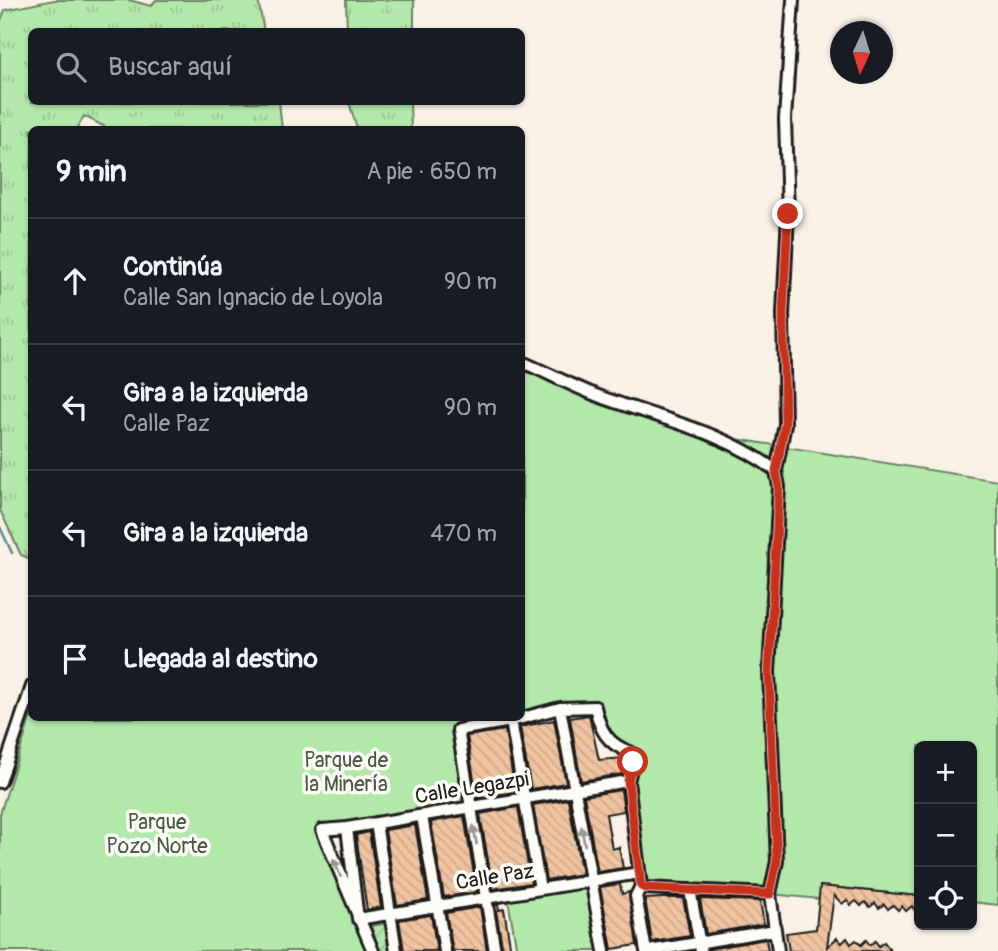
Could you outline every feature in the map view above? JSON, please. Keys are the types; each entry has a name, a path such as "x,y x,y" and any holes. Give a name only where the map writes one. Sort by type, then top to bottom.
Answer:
{"street":[{"path":"778,951 770,894 777,861 769,673 779,487 776,471 785,424 783,314 788,214 786,109 793,0"},
{"path":"525,363 600,397 677,423 756,455 776,471"},
{"path":"0,782 28,698"},
{"path":"525,717 560,708 595,707 603,735 611,744 630,752 633,762 628,781 643,887"},
{"path":"560,708 604,951"},
{"path":"495,951 458,730 511,721 540,889"},
{"name":"Calle Legazpi","path":"358,919 322,830 628,781"},
{"path":"422,816 445,951"},
{"path":"376,823 396,951"},
{"path":"346,828 358,919 373,951"},
{"name":"Calle Paz","path":"358,919 639,873"},
{"path":"643,887 770,894"},
{"path":"643,887 636,896 648,951 700,947 775,930"},
{"path":"690,890 700,947"}],"green space":[{"path":"54,0 129,0 151,6 156,0 258,0 263,28 28,28 28,105 279,105 282,126 103,126 84,116 79,126 28,126 28,558 21,555 0,510 0,23 5,10"},
{"path":"346,0 414,0 414,28 347,28"},
{"path":"350,105 410,105 411,126 356,126"},
{"path":"525,368 705,434 998,481 998,905 977,903 977,741 914,741 914,896 821,886 819,899 645,888 628,781 637,759 612,743 595,707 525,716"},
{"name":"Parque Pozo Norte","path":"29,721 503,721 458,731 470,808 322,830 358,919 390,914 396,951 0,951 0,814"},
{"path":"591,880 604,951 517,951 507,894"},
{"path":"371,926 387,926 391,951 380,951"}],"building":[{"path":"589,715 599,760 624,758 622,774 581,781 570,718"},
{"path":"554,720 566,783 531,789 520,727"},
{"path":"505,730 515,792 477,798 467,736"},
{"path":"621,790 624,811 606,814 612,849 619,847 623,868 598,872 584,796"},
{"path":"568,799 582,874 546,880 533,805"},
{"path":"518,807 531,883 493,889 480,814"},
{"path":"464,816 477,892 444,897 431,822"},
{"path":"415,825 428,900 397,905 385,830"},
{"path":"369,832 381,907 367,910 356,835"},
{"path":"620,884 622,894 629,892 637,945 612,949 600,887"},
{"path":"820,886 914,895 914,909 912,906 906,911 902,906 898,910 893,905 888,909 884,904 879,908 875,903 870,907 865,902 861,906 856,901 851,905 847,900 842,904 834,895 827,947 837,938 842,943 847,938 851,944 856,940 861,945 866,940 870,945 875,941 879,946 884,942 891,951 789,951 786,933 816,929"},
{"path":"683,898 690,936 652,942 645,899"},
{"path":"700,899 760,901 764,924 706,934"},
{"path":"498,904 499,910 504,909 511,951 503,951 495,905"},
{"path":"480,907 487,951 453,951 446,913"},
{"path":"431,915 437,951 404,951 399,920"},
{"path":"766,939 768,951 709,951 709,949"}],"waterway":[{"path":"0,527 12,553"}],"route":[{"path":"633,762 628,781 641,886 770,894 777,861 769,673 779,487 776,471 785,424 783,314 788,214"}],"park label":[{"name":"Parque de la Minería","path":"346,772"}]}
